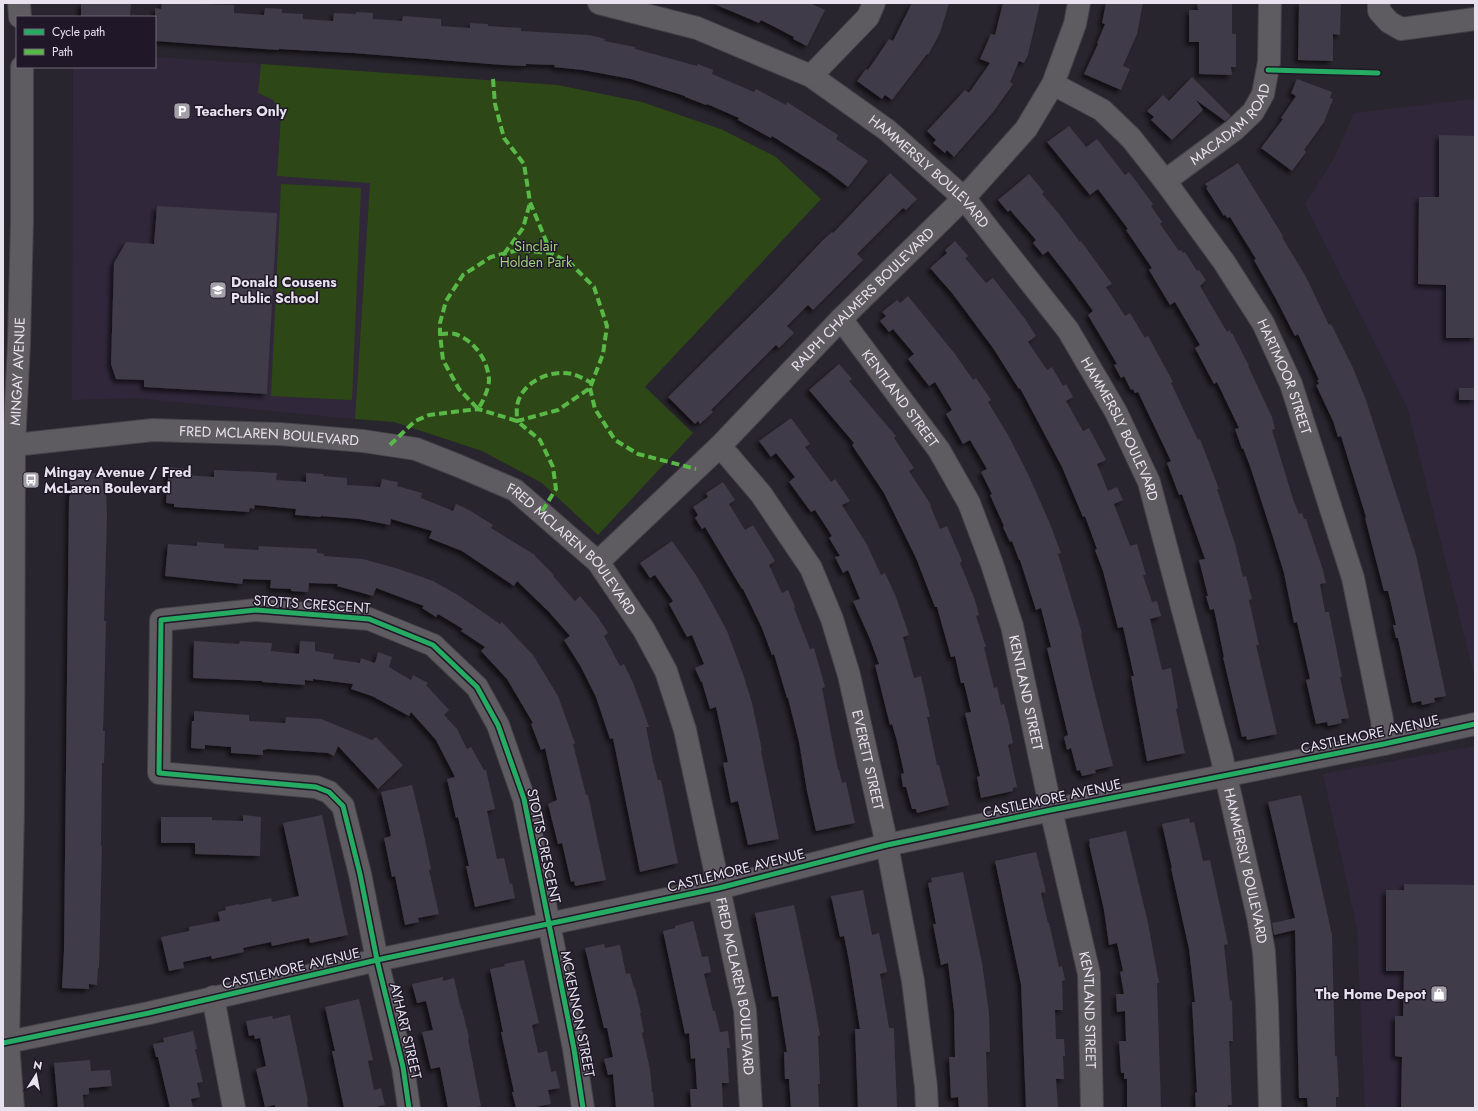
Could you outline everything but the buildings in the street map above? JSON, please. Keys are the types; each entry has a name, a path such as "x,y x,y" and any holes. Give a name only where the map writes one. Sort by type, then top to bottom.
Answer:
{"street":[{"path":"19,3 20,16"},
{"name":"HAMMERSLY BOULEVARD","path":"599,3 697,28 812,76 887,130 964,198 1068,330 1116,412 1149,482 1226,775 1258,917 1264,952 1268,1005 1270,1108"},
{"path":"812,76 868,17 874,3"},
{"name":"RALPH CHALMERS BOULEVARD","path":"598,562 720,446 841,319 964,198 1026,129 1053,84 1075,24 1079,3"},
{"name":"MACADAM ROAD","path":"1165,181 1234,130 1253,112 1263,94 1269,62 1270,3"},
{"path":"1379,3 1379,11 1389,22 1401,28 1475,19"},
{"name":"MINGAY AVENUE","path":"13,1108 6,1043 13,809 8,445 19,343 22,221 22,68"},
{"name":"HARTMOOR STREET","path":"1053,84 1102,110 1131,138 1165,181 1224,262 1263,323 1291,384 1353,578 1382,720 1384,744"},
{"name":"KENTLAND STREET","path":"841,319 939,450 969,503 992,564 1012,626 1051,810 1089,974 1092,1108"},
{"name":"FRED MCLAREN BOULEVARD","path":"8,445 153,430 280,434 363,441 416,449 515,490 598,562 644,630 666,671 685,730 746,1010 751,1108"},
{"name":"EVERETT STREET","path":"720,446 761,494 811,568 832,619 849,676 887,845 913,981 926,1087 927,1108"},
{"name":"STOTTS CRESCENT","path":"377,960 360,874 343,806 329,792 316,787 159,773 161,620 256,610 369,618 433,645 477,687 498,725 524,799 548,925"},
{"name":"CASTLEMORE AVENUE","path":"6,1043 149,1013 377,960 719,888 887,845 1051,810 1384,744 1475,724"},
{"name":"MCKENNON STREET","path":"548,925 574,1050 583,1108"},
{"name":"AYHART STREET","path":"377,960 403,1066 409,1108"},
{"path":"213,997 234,1108"}],"shaded area":[{"name":"Donald Cousens Public School","path":"156,57 261,64 259,93 273,100 281,115 277,176 370,182 355,419 136,398 72,400 73,68 156,68"},
{"path":"1475,99 1475,679 1408,409 1305,204 1335,157 1354,113"},
{"path":"1475,746 1475,1108 1365,1108 1357,928 1323,774"}],"green space":[{"name":"Sinclair Holden Park","path":"261,64 557,85 642,102 723,130 776,157 821,199 645,387 693,433 598,535 542,483 482,451 394,422 355,419 370,183 277,176 281,115 273,100 258,93"},
{"path":"281,184 361,188 352,400 271,396"}],"marked path":[{"path":"493,79 495,104 504,138 524,164 530,202 551,253"},
{"path":"504,254 523,228 530,203"},
{"path":"440,334 453,334 462,337 474,346 483,358 488,373 489,383 482,403 478,409 459,389 443,360 440,334 440,323 446,301 463,275 491,257 518,250 551,253 570,263 594,287 607,326 603,354 590,388 558,410 517,421 517,407 521,395 526,388 540,378 556,373 564,373 575,375 585,379 590,382 592,383"},
{"path":"590,388 595,409 615,440 638,454 696,469"},
{"path":"390,445 415,421 429,415 478,409 517,421 540,440 553,467 556,489 541,513"}],"cycle path":[{"path":"1268,70 1378,73"},
{"path":"409,1108 403,1067 377,960 360,874 343,806 329,792 316,787 159,773 161,620 256,610 369,619 433,645 477,687 498,725 524,799 574,1049 583,1108"},
{"path":"3,1043 149,1013 377,960 719,888 887,845 1051,810 1384,744 1475,724"}],"place":[{"name":"Teachers Only","path":"182,111"},
{"name":"Donald Cousens Public School","path":"218,290"},
{"name":"Mingay Avenue / Fred McLaren Boulevard","path":"31,480"},
{"name":"The Home Depot","path":"1439,994"}]}
